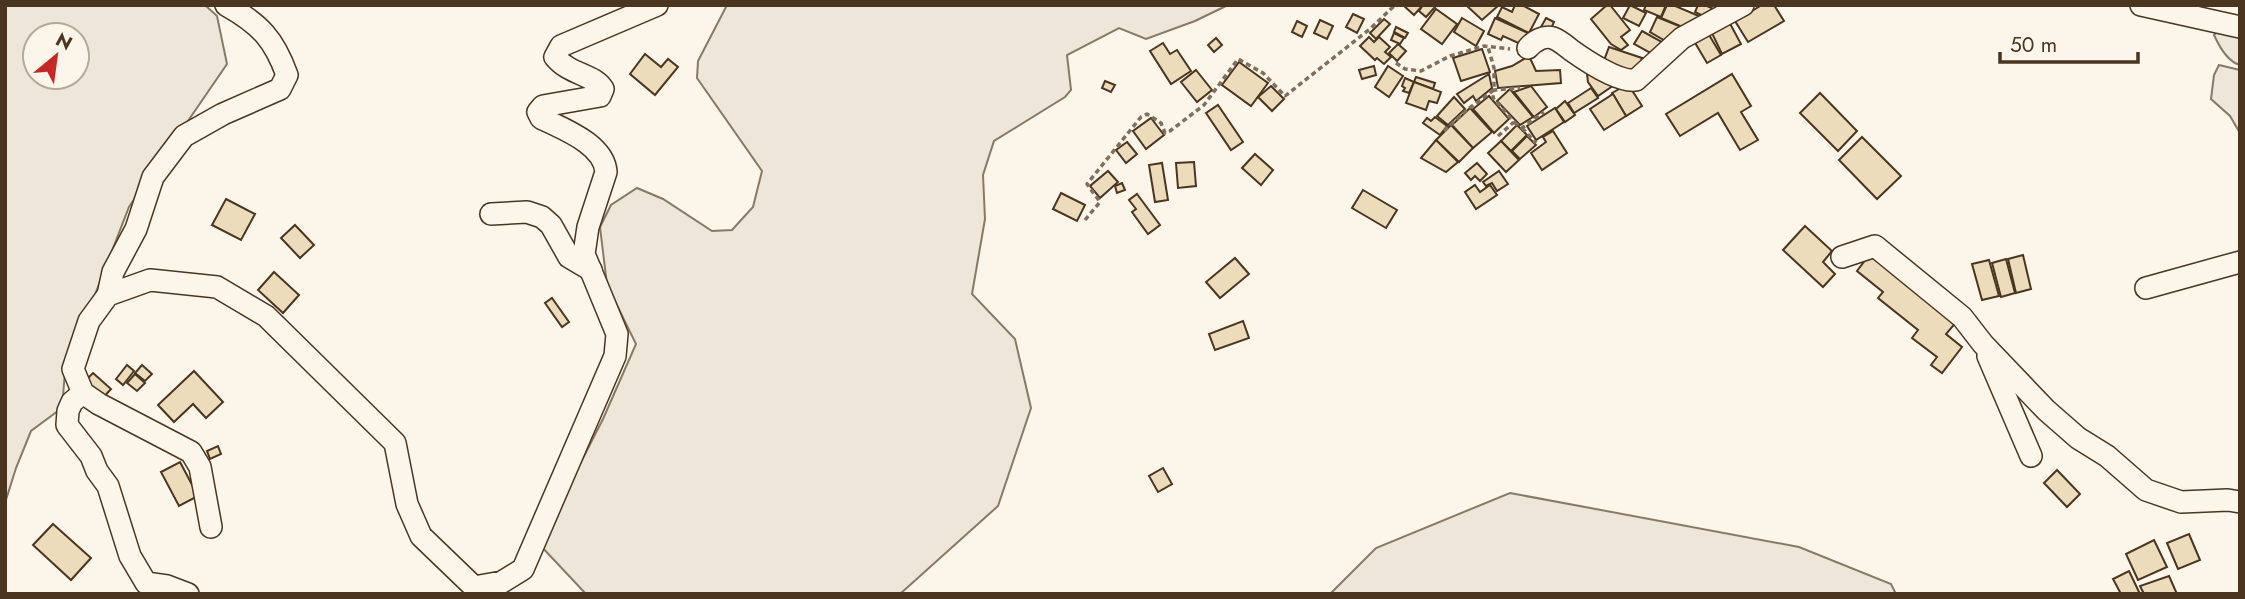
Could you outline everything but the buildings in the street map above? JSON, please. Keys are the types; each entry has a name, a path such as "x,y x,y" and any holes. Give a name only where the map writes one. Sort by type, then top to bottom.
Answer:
{"street":[{"path":"211,527 200,467 191,452 83,393 73,369 89,321 108,295 113,272 136,229 153,177 184,135 280,89 287,75 267,33 226,5"},
{"path":"108,295 150,281 217,287 266,316 395,443 407,504 421,536 474,587 502,582 523,569 615,356 617,334 584,254 587,227 606,172 606,163 583,141 541,118 538,111 543,106 600,96 603,89 599,82 564,68 555,57 561,46 657,5"},
{"path":"1528,48 1533,42 1553,38 1598,67 1630,81 1636,80 1682,38 1743,5"},
{"path":"2141,5 2240,27"},
{"path":"491,214 527,212 542,217 551,225 569,257 591,270"},
{"path":"1842,257 1875,246 1962,317 1983,344 2054,417 2078,438 2107,456 2146,490 2180,502 2228,499 2240,502"},
{"path":"2146,288 2240,262"},
{"path":"1983,344 2031,456"},
{"path":"83,393 72,402 67,425 91,456 97,471 108,486 134,565 146,583 167,586 188,594"}],"path":[{"path":"1086,220 1100,202 1087,184 1141,117 1147,114 1161,123 1165,133 1170,131 1204,105 1238,59 1263,73 1285,96 1370,29 1395,5"},
{"path":"1488,47 1494,68 1493,98 1536,143"},
{"path":"1396,63 1405,69 1421,71 1450,56 1488,47 1524,51 1528,48"},
{"path":"1444,131 1468,108 1494,90 1520,88"},
{"path":"1522,128 1544,112"},
{"path":"1498,136 1514,122"}],"shaded area":[{"path":"5,5 205,5 217,16 227,64 129,207 65,372 62,408 31,431 5,503"},
{"path":"727,5 1228,5 1195,21 1146,39 1119,28 1067,55 1071,90 1065,97 994,141 983,175 985,219 972,294 1015,339 1031,408 998,506 900,594 586,594 539,544 603,419 636,344 607,285 600,227 611,205 637,188 663,199 712,231 732,230 753,207 762,171 697,78 698,61"},
{"path":"2220,29 2240,30 2240,65 2228,57 2218,44 2214,35"},
{"path":"2219,65 2240,70 2240,133 2230,116 2211,99 2214,75"},
{"path":"1510,493 1799,547 1891,584 1896,594 1330,594 1376,548"}]}
